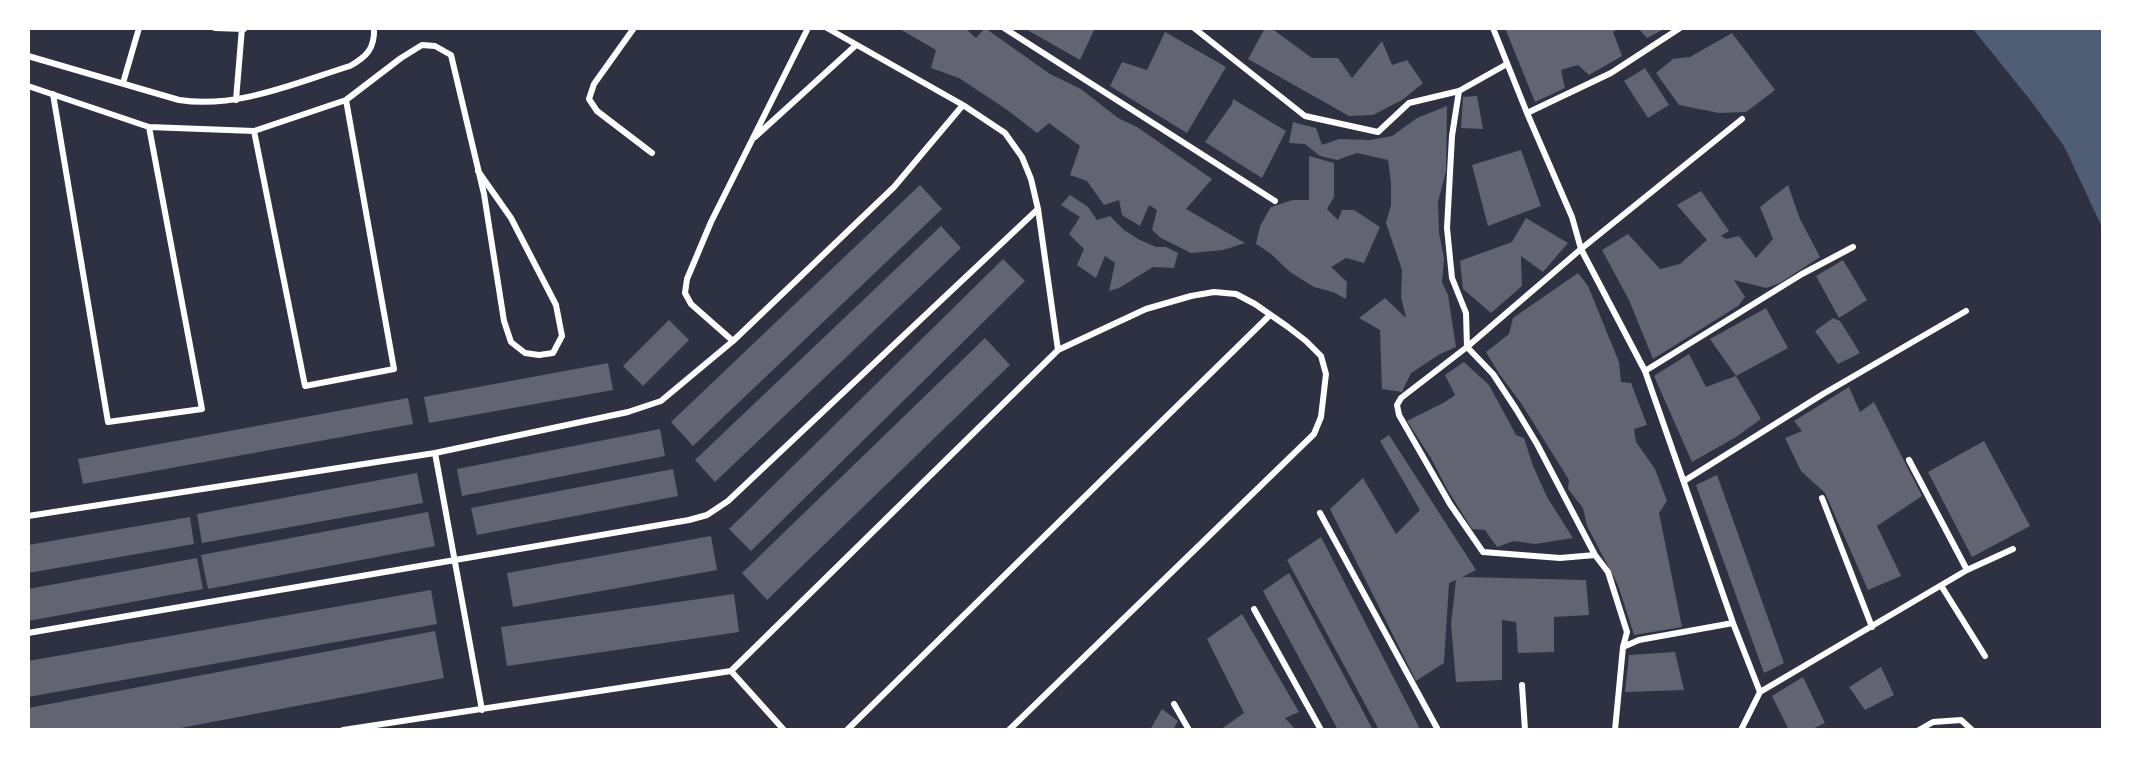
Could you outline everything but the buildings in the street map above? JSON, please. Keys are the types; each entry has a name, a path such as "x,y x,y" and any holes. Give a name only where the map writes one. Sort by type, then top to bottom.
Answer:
{"street":[{"path":"123,83 139,28"},
{"path":"214,28 243,29 236,100"},
{"path":"28,56 179,100 194,102 236,100 350,66 364,58 372,48 374,28"},
{"path":"634,28 594,84 589,99 597,111 652,153"},
{"path":"733,341 691,304 685,293 687,279 711,222 808,28"},
{"path":"827,28 855,46 963,105 1005,133 1022,157 1031,179 1038,209 1058,350"},
{"path":"1194,28 1305,116 1378,132 1409,103 1459,91 1507,64"},
{"path":"1493,28 1572,217 1581,249 1645,371 1733,622 1760,692"},
{"path":"1527,112 1611,73 1680,28"},
{"path":"1008,30 1275,201"},
{"path":"28,86 149,127 254,131 346,100 422,45 435,46 451,55 478,171 484,194 504,321 511,342 525,353 539,355 553,353 562,336 556,306 511,218 478,171"},
{"path":"752,139 855,46"},
{"path":"1459,91 1452,136 1447,228 1452,278 1466,313 1467,347 1493,374 1537,444 1595,555 1608,572 1628,632 1623,647 1615,729"},
{"path":"53,94 108,422 202,409 149,127"},
{"path":"254,131 305,386 394,369 346,100"},
{"path":"28,516 435,453 628,411 661,401 733,341 894,187 963,105"},
{"path":"1595,555 1560,558 1483,552 1450,504 1399,415 1398,405 1401,398 1467,347 1581,249 1742,119"},
{"path":"28,633 455,561 707,515 728,501 1038,209"},
{"path":"1645,371 1802,274 1853,247"},
{"path":"343,729 731,671 1058,350 1146,309 1214,292 1236,294 1306,341 1321,356 1326,374 1321,417 1314,434 1009,729"},
{"path":"1684,481 1823,394 1966,311"},
{"path":"847,729 1270,315"},
{"path":"435,453 482,710"},
{"path":"1910,460 1967,570"},
{"path":"1822,498 1872,627"},
{"path":"1320,513 1438,729"},
{"path":"1741,729 1760,692 1942,587 1967,570 2013,549"},
{"path":"1942,587 1985,656"},
{"path":"1254,609 1322,729"},
{"path":"1623,647 1639,640 1733,622"},
{"path":"731,671 784,729"},
{"path":"1522,685 1525,729"},
{"path":"1174,704 1190,729"},
{"path":"1919,729 1933,722 1960,720 1972,729"}],"water":[{"path":"1973,29 2102,29 2102,227 2064,146"}]}
